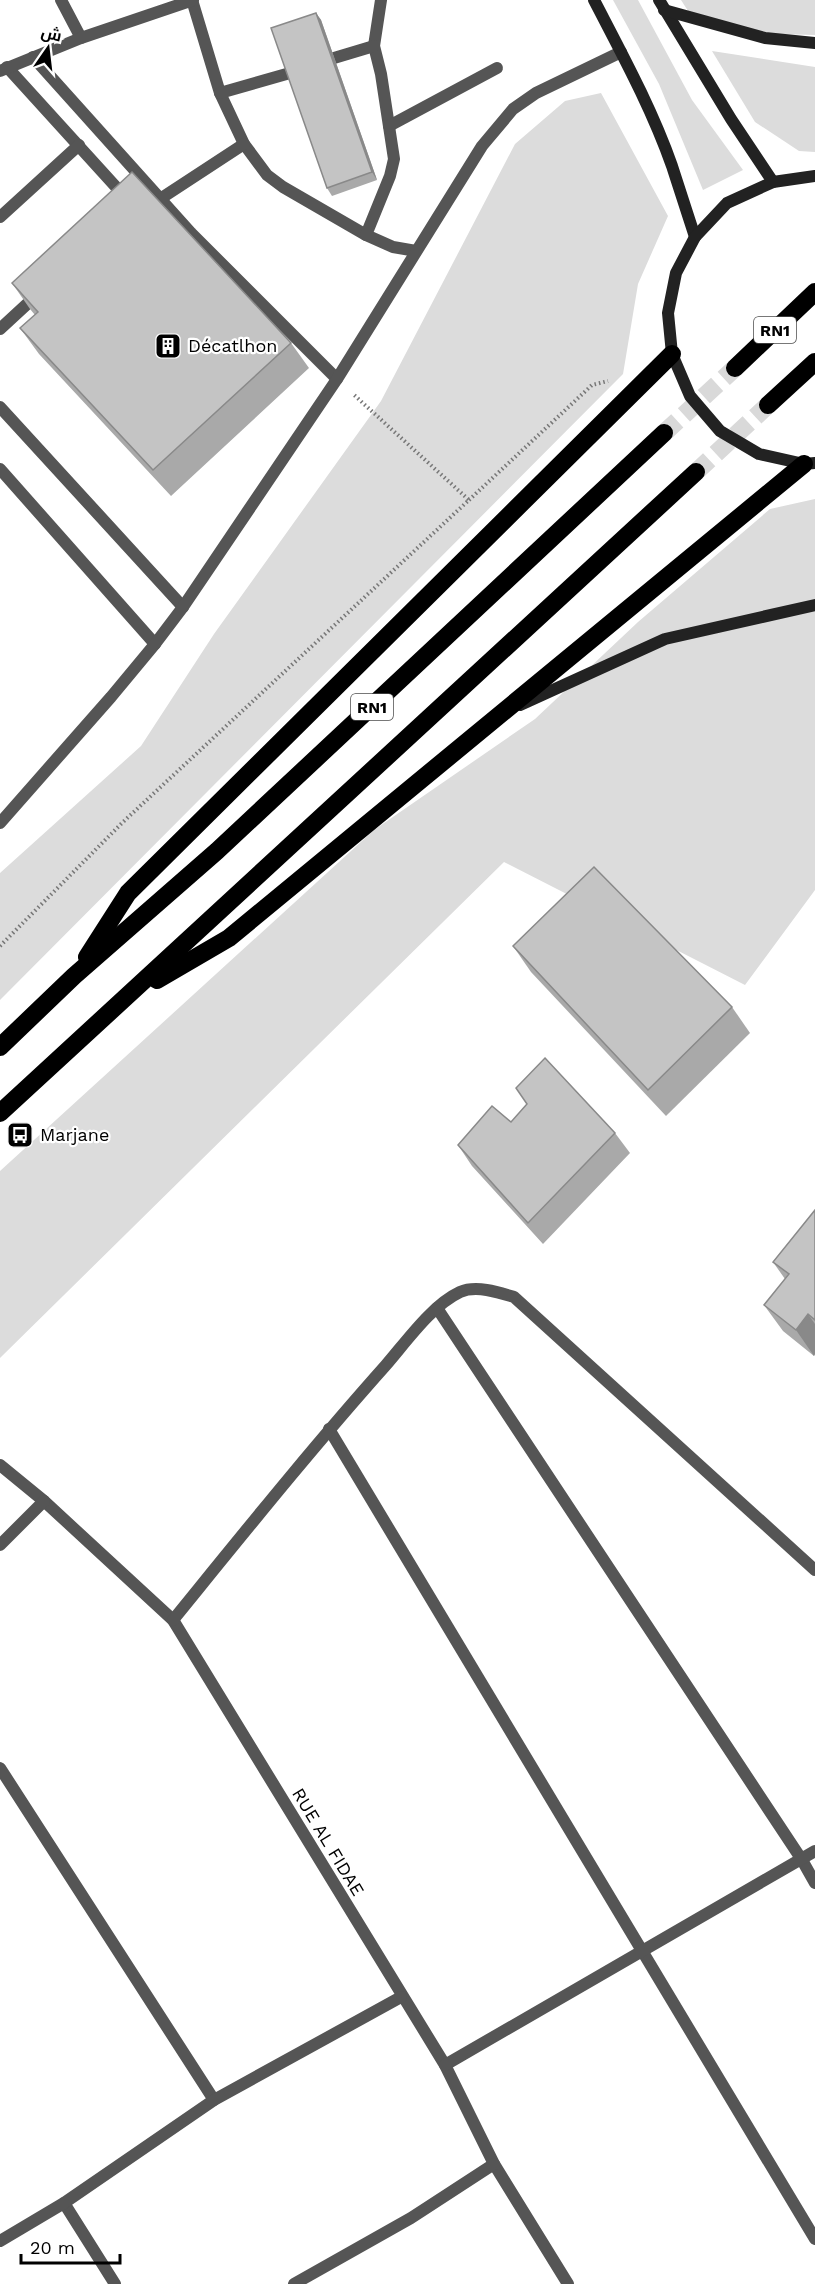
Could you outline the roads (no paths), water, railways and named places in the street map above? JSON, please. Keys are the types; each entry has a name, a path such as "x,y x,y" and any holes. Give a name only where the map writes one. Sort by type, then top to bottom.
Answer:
{"highway":[{"name":"RN1","path":"735,368 815,292"},
{"path":"74,976 128,893 672,354"},
{"name":"RN1","path":"768,405 815,362"},
{"name":"RN1","path":"0,1047 74,976 226,843 664,433"},
{"path":"129,995 230,939 500,714 809,463"},
{"name":"RN1","path":"0,1113 696,472"}],"main road":[{"path":"594,0 621,52 672,165 695,237"},
{"path":"661,5 765,38 815,43"},
{"path":"661,5 773,182"},
{"path":"809,463 759,454 720,431 690,396 672,354 668,313 676,273 695,237 727,203 773,182 815,176"},
{"path":"500,714 665,639 815,605"}],"street":[{"path":"62,0 81,38"},
{"path":"128,209 125,195 4,69 81,38 193,0 220,93 243,144 267,175 283,187 366,235 393,247 416,250"},
{"path":"366,235 390,177 394,159 381,75 374,46 381,0"},
{"path":"334,58 374,46"},
{"path":"0,823 44,776 155,644 183,607 336,379 482,146 513,109 536,93 621,52"},
{"path":"33,57 191,233 336,379"},
{"path":"389,126 496,68"},
{"path":"220,93 290,73"},
{"path":"160,199 243,144"},
{"path":"0,217 79,145"},
{"path":"0,329 51,283"},
{"path":"0,407 183,607"},
{"path":"0,469 155,644"},
{"path":"173,1620 329,1429 437,1308 461,1292 490,1290 514,1298 815,1570"},
{"path":"437,1308 815,1883"},
{"path":"329,1429 815,2239"},
{"name":"RUE AL FIDAE","path":"0,1465 44,1501 173,1620 445,2065 494,2164 568,2284"},
{"path":"0,1545 44,1501"},
{"path":"0,1768 214,2100"},
{"path":"445,2065 815,1851"},
{"path":"0,2241 64,2203 214,2100 401,1996"},
{"path":"294,2284 411,2218 494,2164"},
{"path":"64,2203 115,2284"}],"tunnel":[{"path":"664,433 735,368"},
{"path":"696,472 768,405"}],"place":[{"name":"Décatlhon","path":"168,346"},
{"name":"Marjane","path":"20,1135"}]}
